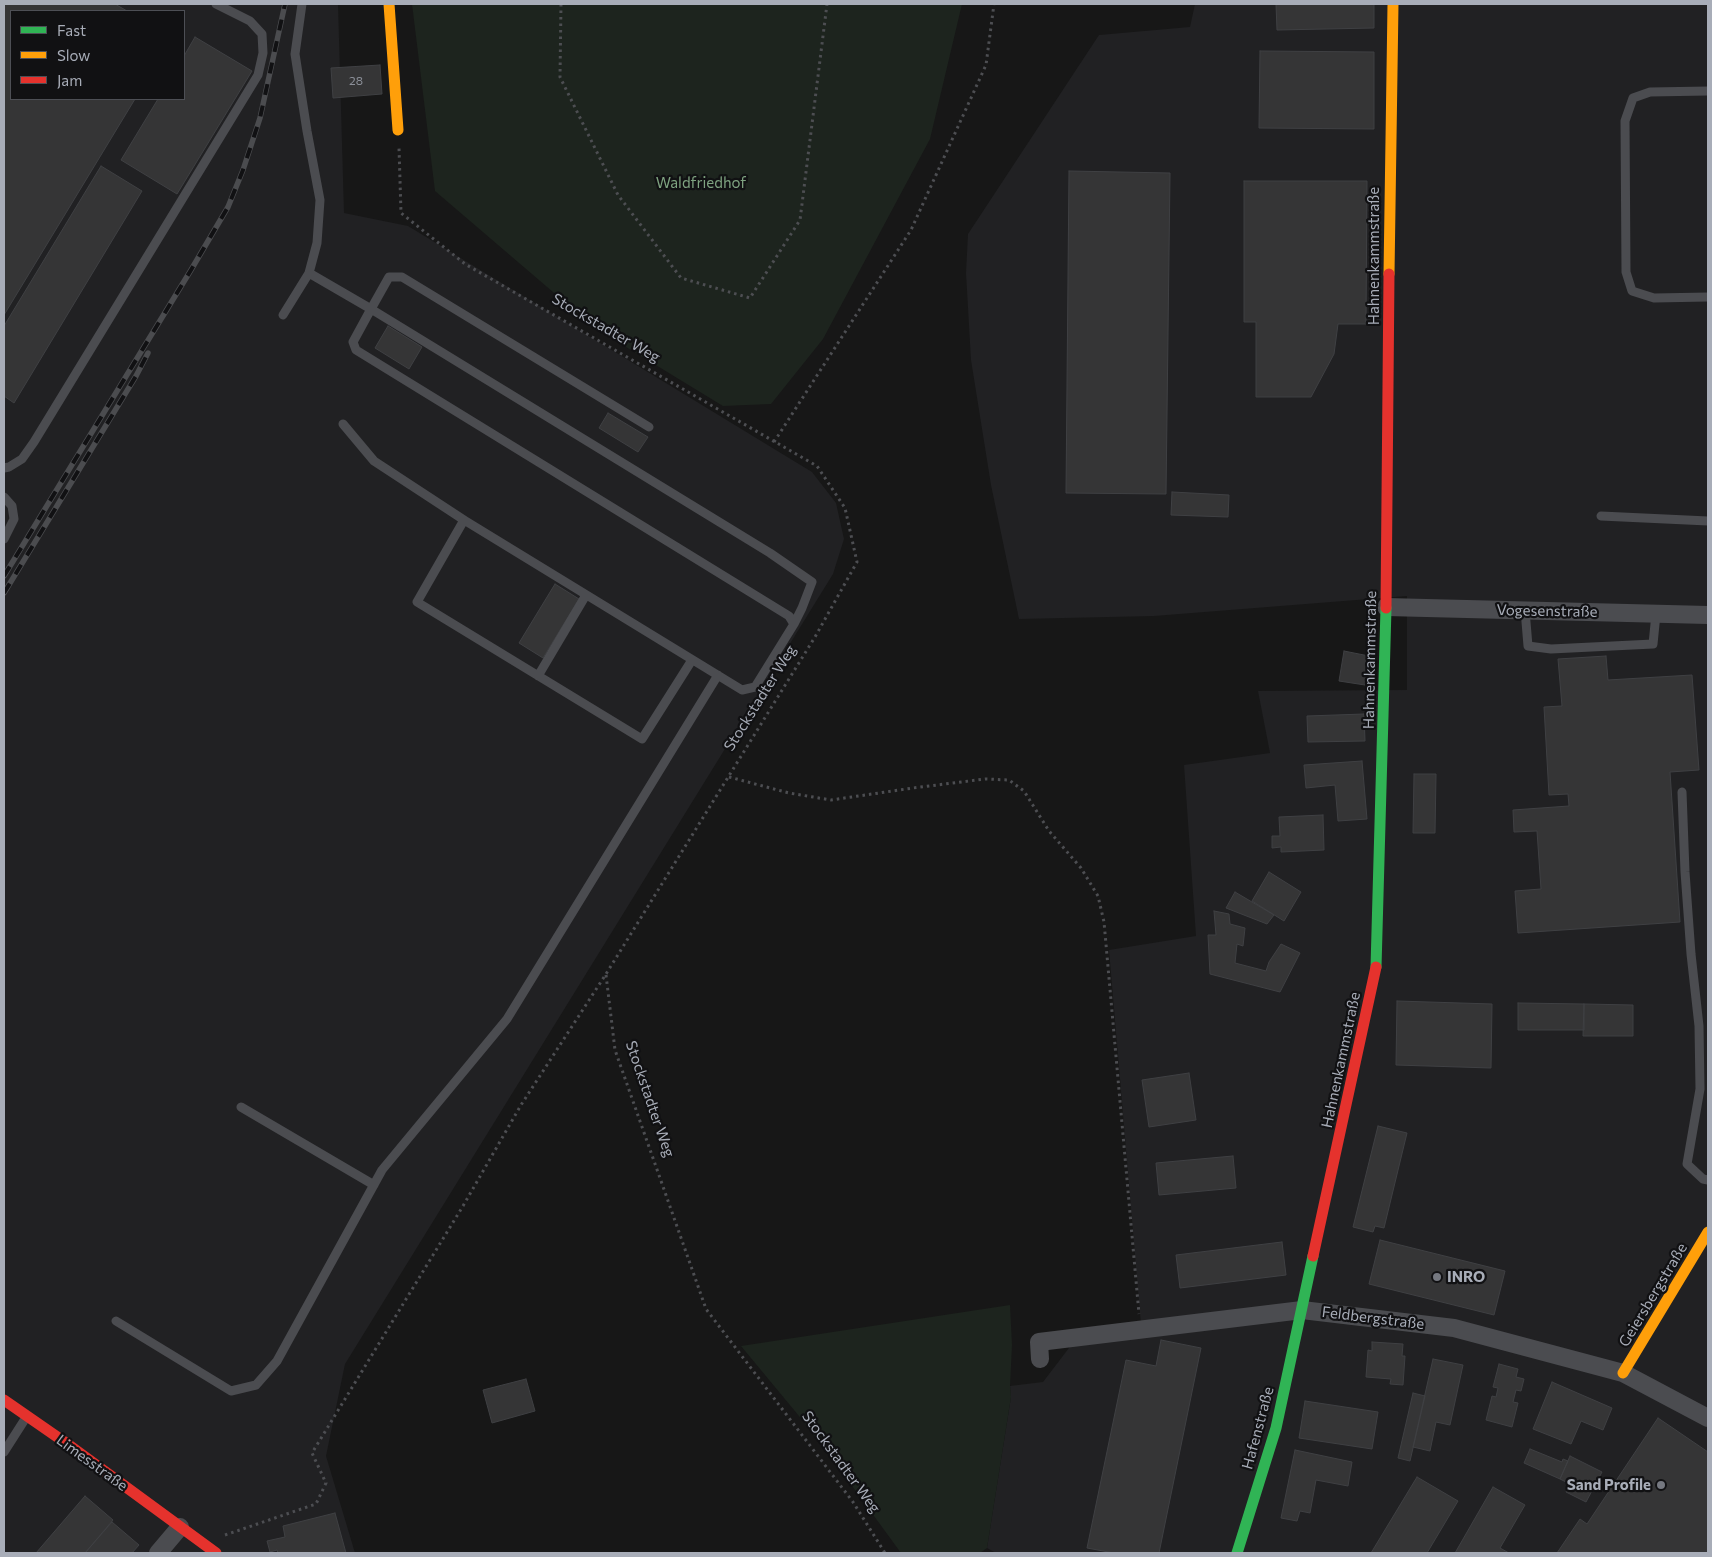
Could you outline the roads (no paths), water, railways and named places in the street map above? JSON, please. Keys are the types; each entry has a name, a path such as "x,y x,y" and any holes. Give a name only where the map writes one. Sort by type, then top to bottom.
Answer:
{"street":[{"path":"389,4 398,130"},
{"name":"Hahnenkammstraße","path":"1302,1310 1377,963 1386,607 1393,4"},
{"name":"Vogesenstraße","path":"1386,607 1708,615"},
{"name":"Geiersbergstraße","path":"1624,1373 1708,1232"},
{"name":"Feldbergstraße","path":"1040,1359 1039,1342 1140,1328 1302,1310 1454,1328 1624,1373 1708,1418"},
{"name":"Hafenstraße","path":"1237,1553 1276,1428 1302,1310"},
{"name":"Limesstraße","path":"4,1400 216,1553"},
{"path":"158,1553 180,1527"}],"lane":[{"path":"4,468 22,459 34,442 258,75 263,53 262,34 250,22 225,7 216,4"},
{"path":"282,315 309,273 317,243 320,200 295,54 302,4"},
{"path":"1708,91 1650,92 1634,98 1625,121 1625,130 1626,272 1632,291 1654,298 1708,297"},
{"path":"309,273 770,553 812,582 794,624 755,687 742,690 586,596 374,461 343,424"},
{"path":"649,428 402,277 389,277 353,342 356,350 788,616 794,624"},
{"path":"4,497 12,506 14,519 4,539"},
{"path":"1601,516 1708,521"},
{"path":"464,520 417,602 642,739 692,660"},
{"path":"538,676 586,596"},
{"path":"1525,610 1528,646 1551,649 1653,644 1656,614"},
{"path":"116,1322 231,1392 256,1385 277,1361 382,1170 507,1018 718,675"},
{"path":"1682,792 1686,890 1699,1026 1700,1089 1687,1164 1703,1179 1708,1180"},
{"path":"241,1107 374,1184"},
{"path":"4,1452 27,1416"}],"railway":[{"path":"4,576 228,207 243,170 260,118 285,4"},
{"path":"4,593 136,376 148,353"}],"place":[{"name":"INRO","path":"1437,1277"},
{"name":"Sand Profile","path":"1661,1485"}],"park label":[{"name":"Waldfriedhof","path":"701,183"}]}
